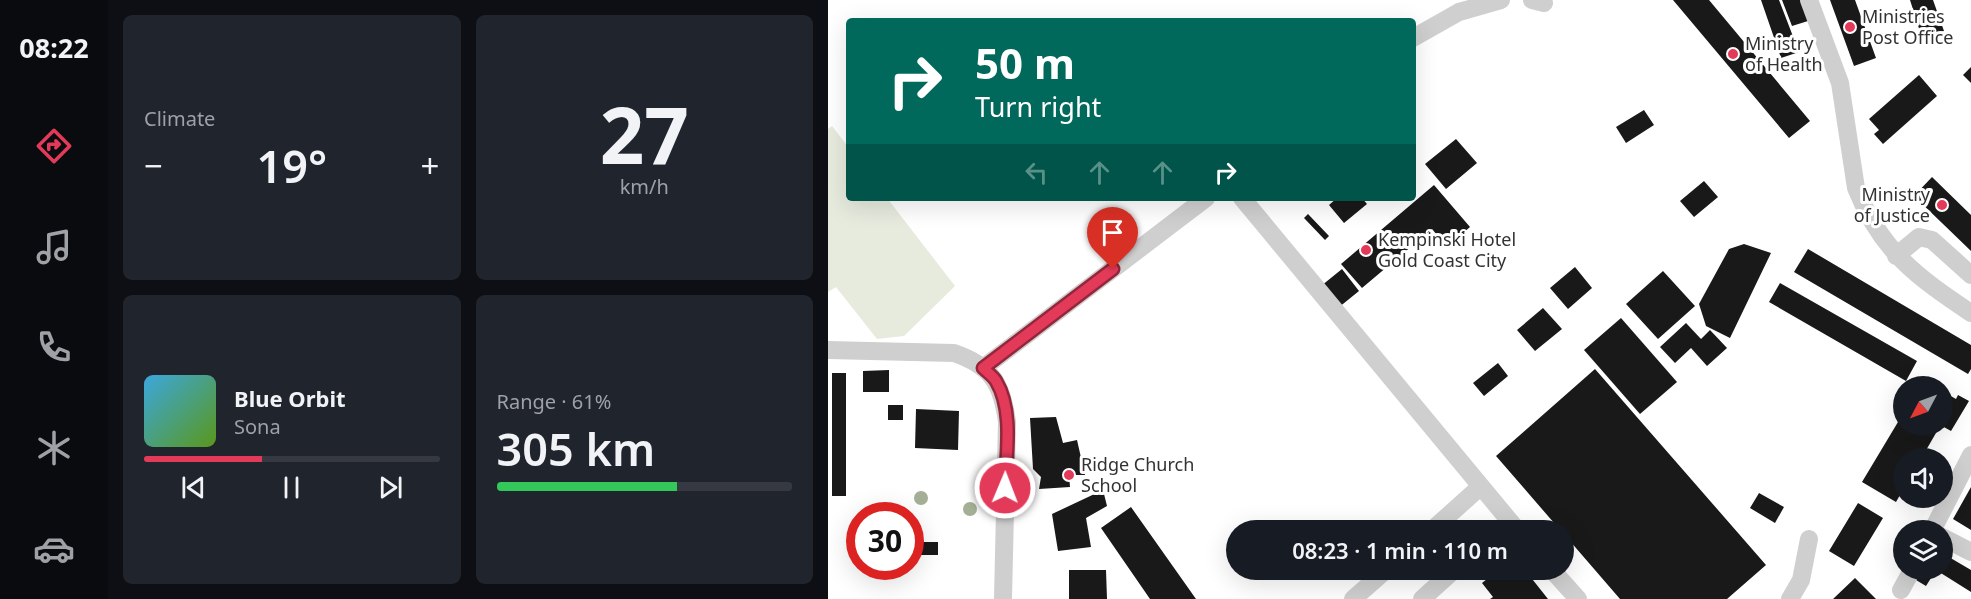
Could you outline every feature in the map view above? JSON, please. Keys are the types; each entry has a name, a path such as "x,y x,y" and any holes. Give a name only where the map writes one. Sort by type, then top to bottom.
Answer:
{"street":[{"path":"1416,36 1459,12 1501,0"},
{"path":"1809,0 1840,83 1856,188 1872,224 1896,256 1928,285 1971,313"},
{"path":"983,368 1202,201"},
{"path":"1244,201 1480,487 1503,520"},
{"path":"1896,256 1919,237 1932,240 1971,275"},
{"path":"828,350 954,353 969,358 995,380 1004,398 1007,422 1003,599"},
{"path":"1940,520 1965,483 1971,455"},
{"path":"1443,520 1480,487"},
{"path":"1790,599 1801,580 1809,539"},
{"path":"1953,543 1971,552"},
{"path":"1353,599 1375,580"},
{"path":"1422,599 1443,580"},
{"path":"1561,580 1578,599"},
{"path":"1901,590 1906,580"}],"shaded area":[{"path":"832,126 846,144 846,201 889,201 955,286 904,336 877,339 836,287 828,292 828,129"}],"building":[{"path":"1673,0 1709,0 1810,121 1789,138"},
{"path":"1761,0 1779,0 1799,52 1781,58"},
{"path":"1782,0 1801,0 1808,21 1792,26"},
{"path":"1830,0 1855,0 1876,58 1854,66"},
{"path":"1910,0 1933,0 1944,31 1922,38"},
{"path":"1971,67 1971,83 1963,75"},
{"path":"1919,75 1937,96 1883,144 1874,134 1879,130 1869,119"},
{"path":"1644,110 1654,125 1626,143 1616,127"},
{"path":"1456,139 1477,163 1446,189 1425,164"},
{"name":"Ministry of Justice","path":"1932,177 1971,215 1971,251 1914,196"},
{"path":"1704,181 1718,197 1694,217 1680,201"},
{"path":"1434,185 1470,227 1447,247 1432,229 1362,288 1341,264"},
{"path":"1334,201 1364,201 1367,204 1344,223 1329,205"},
{"path":"1308,214 1329,236 1325,240 1304,218"},
{"path":"1744,244 1771,253 1730,338 1706,326 1699,304 1729,249"},
{"path":"1808,249 1971,345 1971,369 1968,374 1794,272"},
{"path":"1575,267 1592,288 1568,309 1550,288"},
{"path":"1342,269 1359,291 1338,308 1321,286"},
{"path":"1663,271 1695,306 1658,339 1626,304"},
{"path":"1780,283 1917,361 1909,376 1897,376 1769,302"},
{"path":"1543,308 1562,329 1535,351 1517,330"},
{"path":"1621,318 1677,382 1640,414 1584,350"},
{"path":"1686,323 1701,339 1710,330 1727,348 1707,366 1691,348 1675,363 1660,347"},
{"path":"1498,363 1508,376 1484,396 1473,383"},
{"path":"1595,369 1766,565 1727,599 1620,599 1574,546 1574,520 1551,520 1496,456"},
{"path":"889,370 889,392 863,392 863,371"},
{"path":"832,373 846,373 846,496 832,496"},
{"path":"1958,395 1969,401 1953,428 1953,397 1956,399"},
{"path":"888,405 903,405 903,420 888,420"},
{"path":"916,409 959,411 958,450 915,448"},
{"path":"1056,417 1063,443 1077,440 1085,475 1069,475 1070,487 1039,489 1041,477 1033,469 1030,418"},
{"path":"1893,430 1893,436 1934,436 1927,448 1893,448 1893,500 1862,482"},
{"path":"1971,487 1971,530 1953,519"},
{"path":"1103,490 1107,506 1086,518 1091,547 1058,551 1052,514"},
{"path":"1759,493 1784,507 1775,523 1750,508"},
{"path":"1858,503 1883,518 1854,566 1829,551"},
{"path":"1131,507 1196,599 1150,599 1101,528"},
{"path":"924,542 938,542 938,555 924,555"},
{"path":"1953,559 1971,570 1971,592 1952,580"},
{"path":"1069,570 1106,570 1107,599 1069,599"},
{"path":"1855,578 1876,599 1833,599"},
{"path":"1486,580 1533,580 1548,599 1490,599 1493,597 1482,583"},
{"path":"1916,580 1930,580 1926,586"}],"place":[{"name":"Ministries Post Office","path":"1850,27"},
{"name":"Ministry of Health","path":"1733,54"},
{"name":"Ministry of Justice","path":"1942,205"},
{"name":"Kempinski Hotel Gold Coast City","path":"1366,250"},
{"name":"Ridge Church School","path":"1069,475"}],"route":[{"path":"1005,488 1007,422 1004,398 995,380 983,368 1113,269"}]}
